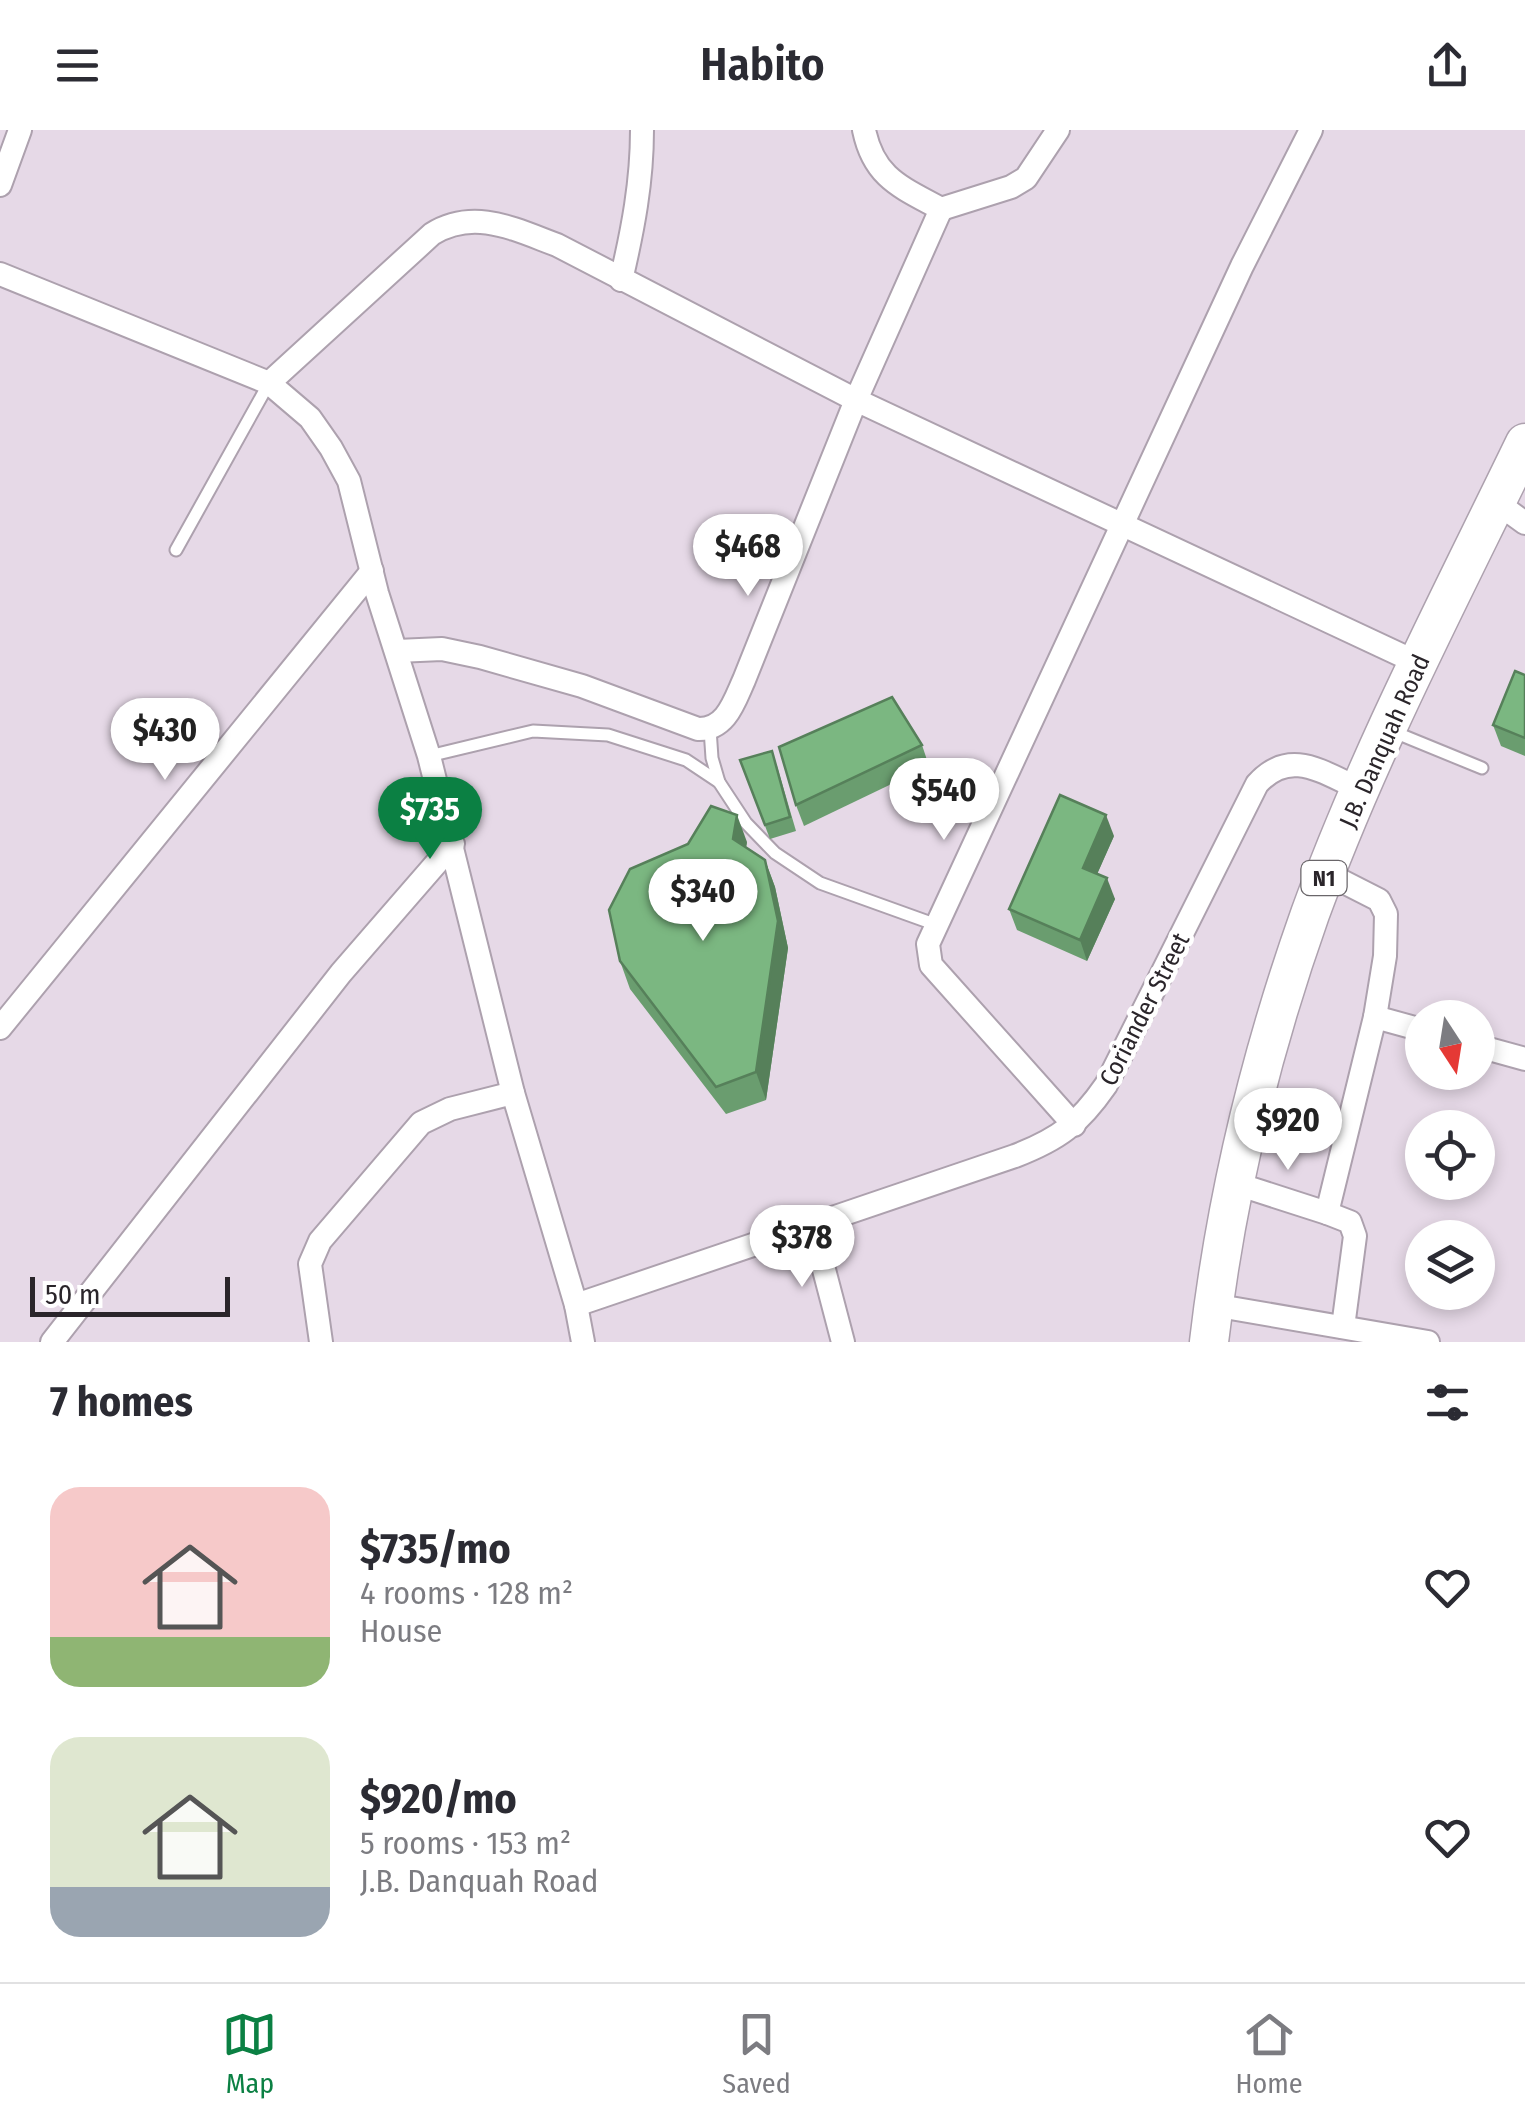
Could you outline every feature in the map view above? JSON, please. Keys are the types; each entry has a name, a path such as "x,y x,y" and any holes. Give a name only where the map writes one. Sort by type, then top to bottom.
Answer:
{"highway":[{"name":"J.B. Danquah Road","path":"1209,1342 1234,1184 1258,1076 1326,873 1418,663 1511,513 1525,444"}],"street":[{"path":"0,185 20,130"},
{"path":"621,280 636,218 642,130"},
{"path":"864,130 875,165 891,180 942,209 1011,187 1026,178 1058,130"},
{"path":"1074,1125 931,965 927,949 934,924 1242,266 1311,130"},
{"path":"397,651 442,649 480,657 582,686 698,729 710,730 721,723 744,680 856,400 942,209"},
{"path":"270,383 420,244 446,225 463,220 507,226 556,245 856,400 1418,663"},
{"path":"0,274 270,383 310,418 340,464 349,481 453,844 513,1093 576,1305 583,1342"},
{"path":"0,1028 372,571"},
{"name":"Coriander Street","path":"576,1305 1054,1140 1074,1125 1106,1085 1257,784 1267,773 1299,764 1360,789"},
{"path":"52,1342 341,973 453,844"},
{"path":"1326,873 1363,890 1384,907 1385,956 1375,1017 1327,1213"},
{"path":"1375,1017 1405,1025"},
{"path":"1495,1051 1525,1059"},
{"path":"321,1342 310,1264 320,1242 421,1122 450,1109 513,1093"},
{"path":"1234,1184 1350,1222 1355,1236 1343,1327"},
{"path":"812,1224 843,1342"},
{"path":"1213,1305 1428,1342"}],"lane":[{"path":"176,550 270,383"},
{"path":"710,730 719,782"},
{"path":"1388,730 1482,768"},
{"path":"428,756 533,731 608,735 686,760 719,782 746,823 766,843 820,883 934,924"}],"building":[{"path":"1515,671 1525,675 1525,738 1493,725"},
{"path":"892,697 922,745 796,805 779,747"},
{"path":"772,751 790,817 765,825 740,760"},
{"path":"1060,795 1106,815 1083,868 1107,878 1080,940 1009,909"},
{"path":"711,806 737,815 733,839 765,860 778,921 756,1072 716,1087 620,961 609,910 630,869 688,844"}]}
